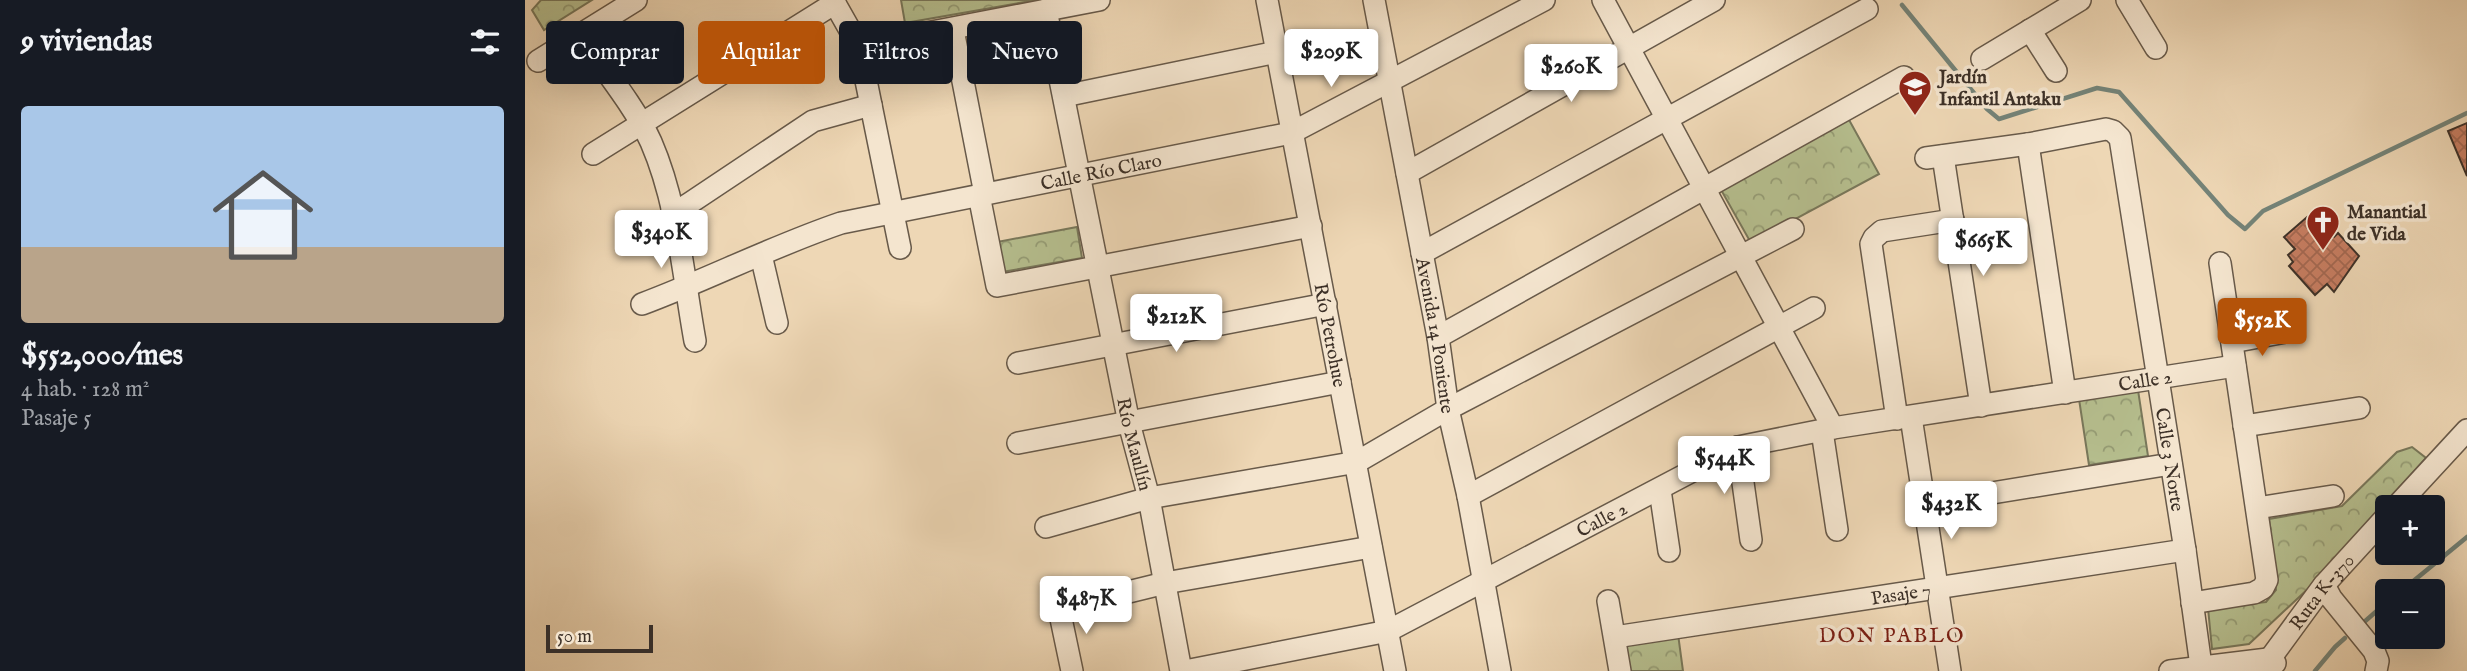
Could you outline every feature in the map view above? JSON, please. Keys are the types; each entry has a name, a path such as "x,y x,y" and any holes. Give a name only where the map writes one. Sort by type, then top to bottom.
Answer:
{"street":[{"path":"602,21 636,0"},
{"path":"1099,0 953,30 997,286 1311,226"},
{"name":"Río Petrohue","path":"1267,0 1395,671"},
{"name":"Calle Río Claro","path":"642,304 841,223 1291,133 1544,0"},
{"path":"1603,0 1778,327 1827,430 1837,530"},
{"path":"1407,173 1714,0"},
{"path":"1982,59 2080,0"},
{"path":"2127,0 2156,48"},
{"name":"Avenida 14 Poniente","path":"1376,1 1438,337 1448,409 1468,496 1500,671"},
{"path":"593,154 834,2 845,21"},
{"path":"1422,253 1867,9"},
{"name":"Río Maullín","path":"1046,10 1129,423 1149,498 1183,671"},
{"path":"2030,30 2056,71"},
{"path":"1064,96 1277,51"},
{"path":"538,61 546,56"},
{"path":"1438,337 1904,77"},
{"path":"614,84 641,124 661,166 672,210 695,341"},
{"path":"867,84 900,248"},
{"path":"672,210 679,210 813,121 871,105"},
{"name":"Calle 3 Norte","path":"2028,144 2102,130 2113,131 2121,142 2192,603 2206,668"},
{"path":"1981,406 1952,220 1935,157 2028,144 2065,393"},
{"path":"1950,671 1924,504 1904,418 1871,248 1874,237 1882,231 1952,220"},
{"path":"1046,527 1149,498 1357,462 1448,409 1793,229"},
{"path":"761,256 778,323"},
{"path":"2192,603 2254,593 2266,584 2267,576 2220,262"},
{"path":"1018,363 1326,304"},
{"path":"1468,496 1814,308"},
{"path":"2232,342 2286,332"},
{"name":"Calle 2","path":"1183,671 1388,631 1738,447 1827,430 2235,366"},
{"path":"1018,443 1340,382"},
{"path":"2244,426 2359,408"},
{"path":"2407,495 2467,430"},
{"path":"1738,447 1751,540"},
{"path":"2424,495 2467,449"},
{"path":"1924,504 2171,464"},
{"path":"1660,489 1669,551"},
{"path":"2257,508 2333,496"},
{"name":"Ruta K-370","path":"2272,667 2375,531"},
{"name":"Ruta K-370","path":"2327,592 2375,546"},
{"path":"1072,671 1059,609 1165,583 1371,547"},
{"name":"Pasaje 7","path":"1615,637 2185,550"},
{"path":"2327,592 2374,651 2378,661 2376,671"},
{"path":"1608,601 1620,671"},
{"path":"2171,671 2272,667"}],"green space":[{"path":"541,0 592,0 558,21 546,21 544,30 532,10"},
{"path":"901,0 1036,0 916,21 905,21"},
{"path":"1848,118 1879,174 1751,243 1720,188"},
{"path":"1077,227 1082,258 1002,272 997,242"},
{"path":"2138,390 2148,456 2089,465 2079,399"},
{"path":"2412,447 2426,458 2393,495 2375,495 2375,515 2312,585 2249,644 2212,649 2208,608 2266,602 2276,590 2269,519 2342,506 2397,452"},
{"path":"1678,634 1683,671 1628,671 1624,642"}],"building":[{"path":"2467,123 2467,176 2448,131"},
{"name":"Manantial de Vida","path":"2313,212 2334,237 2338,233 2359,256 2334,292 2327,284 2315,295 2289,266 2293,262 2288,255 2295,249 2284,237"}],"waterway":[{"path":"1902,5 1987,109 1999,119 2097,88 2119,92 2228,215 2245,229 2263,211 2467,113"},
{"path":"2416,579 2467,537"},
{"path":"2363,623 2375,612"},
{"path":"2315,671 2345,638"}],"place":[{"name":"Jardín Infantil Antaku","path":"1915,117"},
{"name":"Manantial de Vida","path":"2323,252"}],"district":[{"name":"DON PABLO","path":"1892,635"}]}
